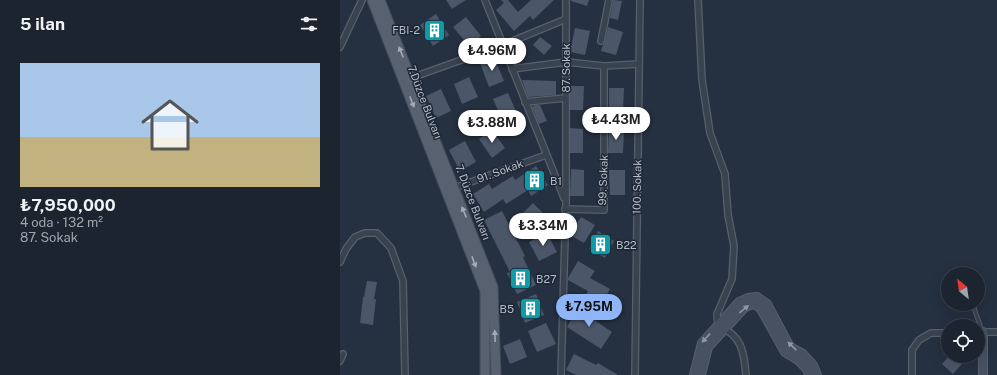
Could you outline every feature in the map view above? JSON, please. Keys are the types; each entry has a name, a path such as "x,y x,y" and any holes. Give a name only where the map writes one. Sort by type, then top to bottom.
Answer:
{"main road":[{"name":"7.Düzce Bulvarı","path":"372,0 486,291 485,375"},
{"name":"7. Düzce Bulvarı","path":"380,0 494,287 496,375"},
{"path":"701,375 708,347 739,302 748,298 757,297 767,304 790,347 803,354 813,365 817,375"},
{"path":"694,375 702,343 744,308 755,304 761,309 785,352 798,360 807,369 810,375"},
{"path":"981,363 982,375"}],"street":[{"path":"340,47 362,0"},
{"path":"485,0 566,202"},
{"name":"87. Sokak","path":"561,375 566,202 566,0"},
{"path":"600,41 609,0"},
{"name":"100. Sokak","path":"635,375 640,0"},
{"path":"698,0 702,80 710,133 724,174 728,215 734,246 732,279 717,314 722,327 739,341 745,356 746,375"},
{"path":"411,78 503,45 566,19"},
{"path":"512,69 566,62 604,66 639,64"},
{"name":"99. Sokak","path":"565,209 604,210 604,66"},
{"path":"526,102 566,98"},
{"name":"91. Sokak","path":"454,188 546,155"},
{"path":"340,262 354,237 365,232 377,233 391,248 403,281 404,375"},
{"path":"985,332 997,332"},
{"path":"912,375 912,350 919,340 931,333 941,333"},
{"path":"340,360 343,354"}],"building":[{"path":"446,0 466,0 452,9"},
{"path":"501,0 508,0 518,12 531,0 554,0 533,20 530,16 514,31 496,10 504,3"},
{"path":"571,0 589,0 587,6"},
{"path":"613,0 622,1 618,20 610,18"},
{"name":"FBI-2","path":"436,14 449,35 433,46 420,25"},
{"path":"466,17 481,36 469,46 453,27"},
{"path":"608,27 623,32 616,55 601,51 605,42"},
{"path":"575,28 590,31 585,55 570,52"},
{"path":"540,37 552,46 544,55 533,45"},
{"path":"494,57 504,81 489,87 480,63"},
{"path":"469,77 478,97 462,104 454,84"},
{"path":"522,80 556,81 556,95 528,97"},
{"path":"570,86 584,86 583,110 570,110"},
{"path":"609,88 624,88 623,111 609,111"},
{"path":"441,89 451,111 436,118 426,96"},
{"path":"508,93 518,116 503,122 493,99"},
{"path":"535,105 540,105 547,121 539,124 532,107"},
{"path":"570,128 583,129 583,153 570,153"},
{"path":"609,129 624,129 623,153 608,153"},
{"path":"492,130 505,148 492,158 479,139"},
{"path":"465,141 476,162 460,171 449,150"},
{"path":"536,166 548,185 531,196 528,190 506,204 503,199 484,212 473,194 489,184 492,189 513,176 515,180"},
{"path":"571,169 584,170 584,196 570,196"},
{"path":"609,170 625,170 625,195 610,195"},
{"path":"533,203 550,220 536,234 519,217"},
{"path":"502,211 525,256 523,257 536,285 517,294 507,273 510,272 484,220"},
{"path":"581,217 595,225 584,243 570,235"},
{"name":"B22","path":"598,231 614,241 605,258 589,249"},
{"path":"547,233 557,252 539,261 529,242"},
{"path":"578,261 595,271 590,278 610,289 600,307 584,298 588,291 568,280"},
{"path":"367,281 377,282 374,299 376,299 373,325 360,323 363,297"},
{"name":"B5","path":"536,294 544,315 525,323 517,302"},
{"path":"578,307 594,317 593,319 612,332 601,349 567,327"},
{"path":"546,323 556,344 537,352 528,331"},
{"path":"520,339 527,357 510,364 503,346"},
{"path":"574,354 596,365 598,363 618,375 576,375 566,370"},
{"path":"943,363 963,363 953,374 942,364"}],"place":[{"name":"FBI-2","path":"435,30"},
{"name":"B1","path":"534,181"},
{"name":"B22","path":"601,245"},
{"name":"B27","path":"521,279"},
{"name":"B5","path":"530,309"}]}
